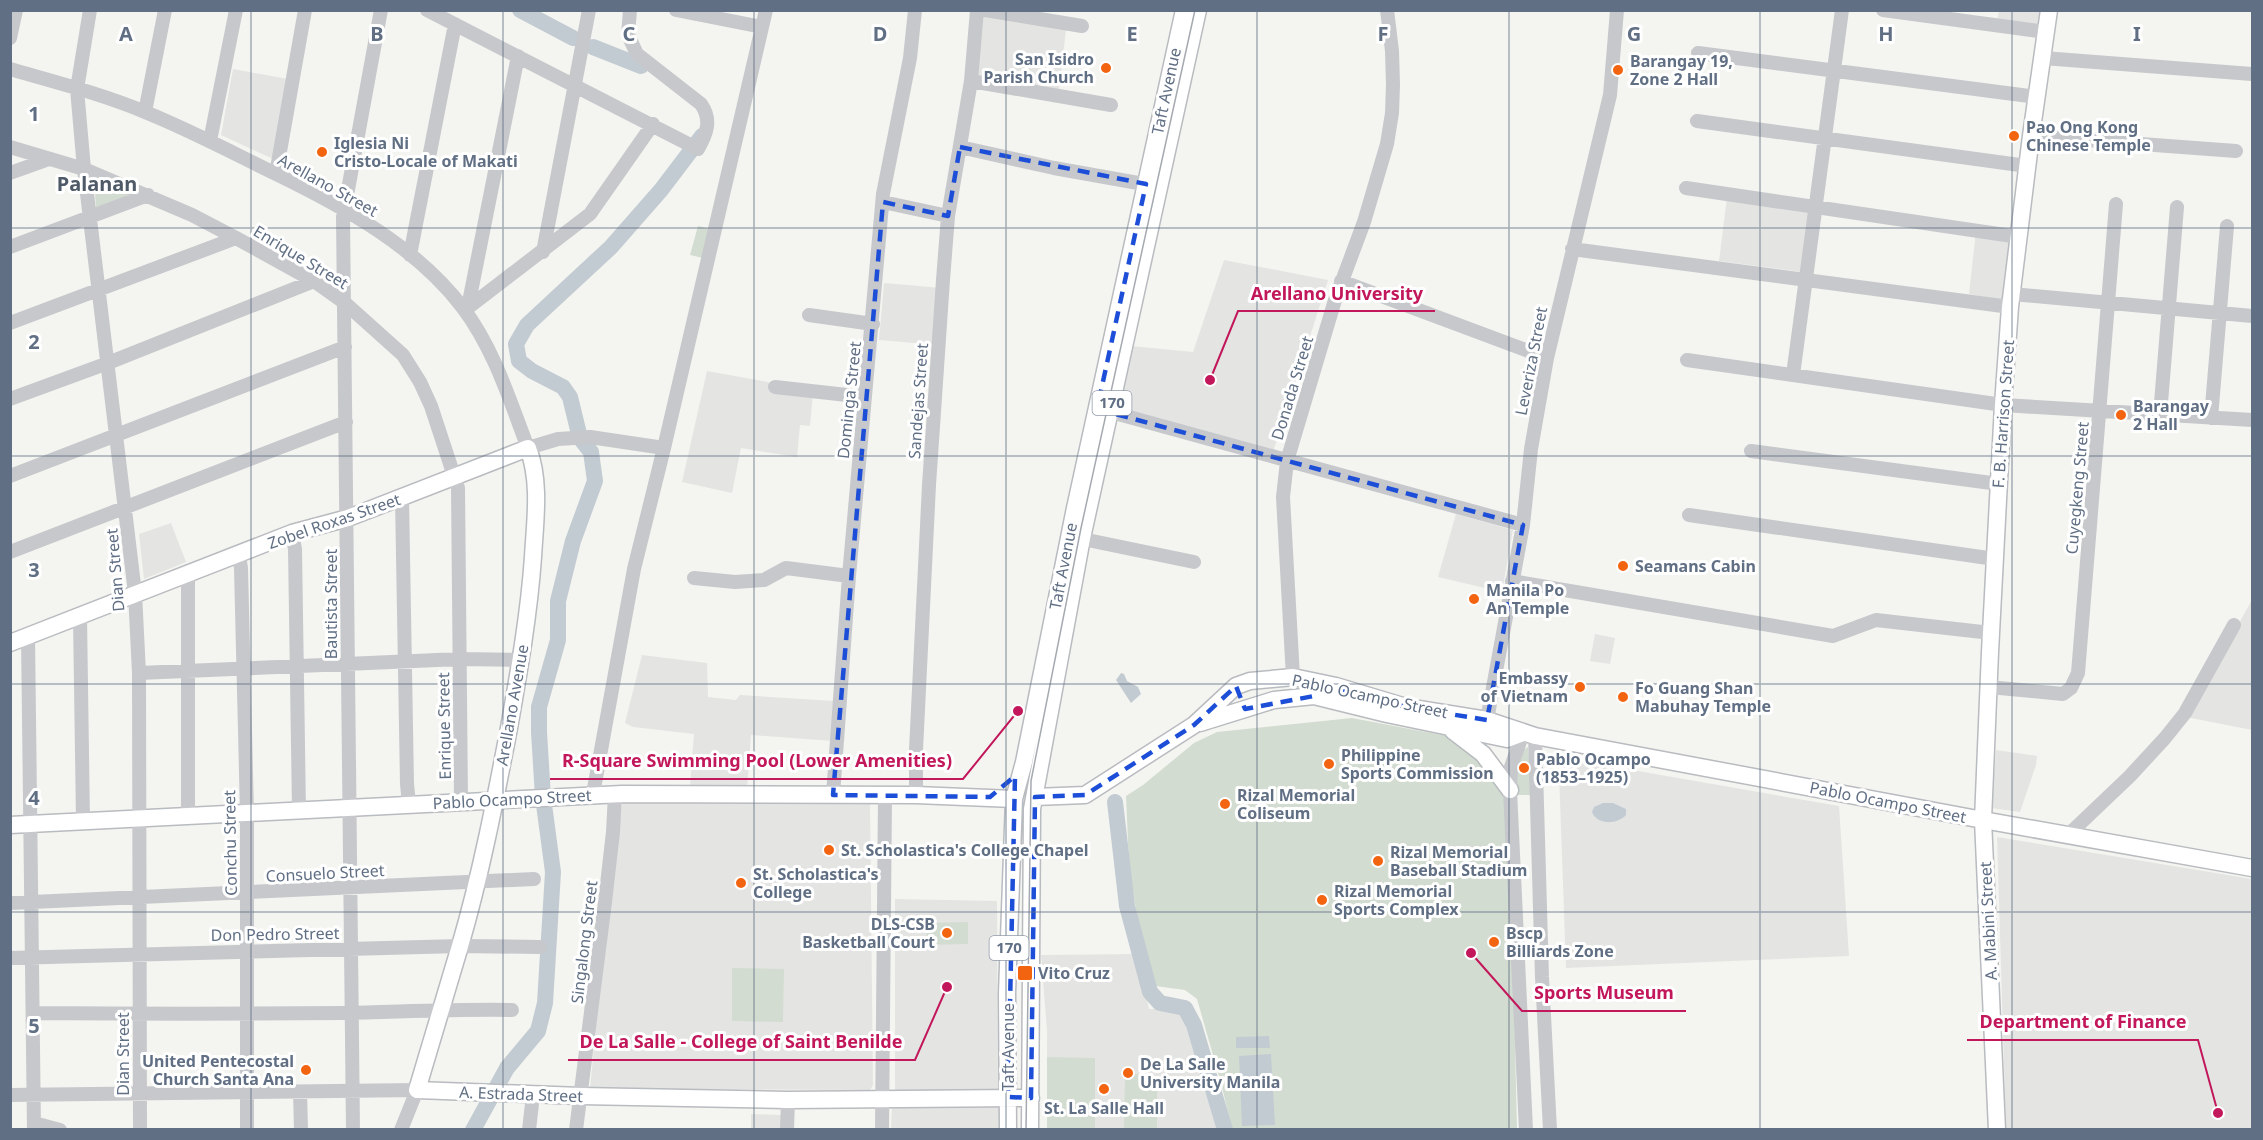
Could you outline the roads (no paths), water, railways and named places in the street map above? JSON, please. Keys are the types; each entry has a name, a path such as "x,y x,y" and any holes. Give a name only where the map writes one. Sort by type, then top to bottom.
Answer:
{"main road":[{"name":"Taft Avenue","path":"1153,185 1184,10"},
{"name":"Taft Avenue","path":"1008,1130 1007,993 1014,799 1076,537 1153,185 1198,10"},
{"name":"F. B. Harrison Street","path":"1983,820 2003,405 2011,301 2049,10"},
{"name":"Zobel Roxas Street","path":"10,643 135,593 239,556 292,534 348,518 528,448"},
{"name":"Arellano Avenue","path":"417,1090 460,946 496,800 531,596 535,529 535,473 528,448"},
{"name":"Taft Avenue","path":"1030,1130 1032,809 1076,537"},
{"name":"Pablo Ocampo Street","path":"1035,797 1085,795 1194,725 1236,686 1250,681 1293,677 1312,688 1447,727 1507,739 1529,735"},
{"path":"1236,686 1245,709"},
{"name":"Pablo Ocampo Street","path":"1194,725 1312,688 1336,686 1406,707 1487,720 1529,735 2068,836 2253,868"},
{"path":"1447,727 1466,739 1483,754 1510,790"},
{"path":"990,797 1013,777 1024,762"},
{"name":"Pablo Ocampo Street","path":"10,825 615,794 916,795 1014,799"},
{"name":"A. Mabini Street","path":"1983,820 1997,1130"},
{"name":"A. Estrada Street","path":"417,1090 533,1095 788,1100 1031,1098"}],"street":[{"path":"10,38 16,10"},
{"name":"Dian Street","path":"90,10 77,89 89,216 126,508 135,593 139,673 140,1130"},
{"path":"145,112 165,10"},
{"path":"210,141 236,10"},
{"path":"276,174 305,10"},
{"name":"Bautista Street","path":"353,1130 348,809 345,210 381,10"},
{"path":"427,10 698,149 706,133 706,114 701,104 637,54 628,35 630,10"},
{"path":"543,252 589,10"},
{"path":"676,10 762,27"},
{"path":"593,795 634,569 766,10"},
{"name":"Dominga Street","path":"833,795 849,576 883,202 910,58 915,10"},
{"name":"Sandejas Street","path":"916,795 916,750 929,485 948,216 971,81 977,10"},
{"path":"986,10 1082,26"},
{"name":"Donada Street","path":"1293,677 1283,497 1287,461 1341,281 1364,222 1387,144 1392,113 1393,85 1387,10"},
{"name":"Leveriza Street","path":"1487,720 1523,525 1531,449 1547,358 1610,95 1617,10"},
{"path":"1793,375 1842,10"},
{"path":"1883,10 2046,32"},
{"path":"410,255 455,24"},
{"path":"1698,53 2037,97"},
{"path":"466,309 518,56"},
{"path":"2043,58 2253,74"},
{"name":"Arellano Street","path":"10,69 145,112 210,141 345,210 410,255 466,309 496,364 528,448"},
{"path":"971,81 1111,105"},
{"path":"1697,121 2027,166"},
{"path":"466,309 590,214 653,124"},
{"path":"2031,136 2236,151"},
{"name":"Enrique Street","path":"10,147 84,170 148,195 236,238 314,281 345,303 403,356 420,382 455,476 458,494 461,802"},
{"path":"960,147 1054,168 1153,185"},
{"path":"10,173 49,159"},
{"path":"1686,188 2019,237"},
{"path":"10,247 148,195"},
{"path":"883,202 948,216"},
{"name":"Cuyegkeng Street","path":"1989,687 2063,694 2071,688 2078,672 2116,204"},
{"path":"2160,415 2177,207"},
{"path":"2211,418 2227,226"},
{"path":"10,323 236,238"},
{"path":"1572,249 1804,280 2011,301 2108,303 2253,316"},
{"path":"10,399 108,363 314,281"},
{"path":"1341,281 1547,358"},
{"path":"809,315 873,324"},
{"path":"10,476 345,347"},
{"path":"1687,360 2003,405 2253,420"},
{"path":"775,387 865,398"},
{"path":"1104,410 1523,525"},
{"path":"10,552 346,422"},
{"name":"Zobel Roxas Street","path":"528,448 558,439 590,437 664,448"},
{"path":"1751,451 1999,484"},
{"path":"402,497 409,804"},
{"path":"1689,515 1995,559"},
{"path":"292,534 295,549 299,811"},
{"path":"1076,537 1194,562"},
{"name":"Conchu Street","path":"239,556 247,813 247,1130"},
{"path":"694,578 735,582 764,580 786,568 849,576"},
{"path":"188,574 188,816"},
{"path":"1512,581 1833,636 1876,620 1991,633"},
{"path":"80,616 83,821"},
{"path":"2068,836 2130,776 2185,713 2234,625"},
{"path":"28,636 34,1126 60,1130"},
{"path":"139,673 460,659 520,660"},
{"path":"1526,1130 1510,790 1511,767 1529,735"},
{"path":"1529,735 1550,1130"},
{"name":"Singalong Street","path":"576,1130 613,832 615,794"},
{"path":"882,1130 882,913 885,795"},
{"name":"Consuelo Street","path":"10,903 247,894 534,879"},
{"name":"Don Pedro Street","path":"10,958 460,946 540,946"},
{"path":"33,1013 512,1010"},
{"name":"A. Estrada Street","path":"10,1095 417,1090"},
{"name":"Arellano Avenue","path":"401,1130 417,1090"},
{"path":"300,1092 301,1130"},
{"path":"529,1130 533,1095"},
{"path":"787,1130 788,1100"}],"waterway":[{"path":"520,10 573,38"},
{"path":"593,47 641,66"},
{"path":"473,1130 507,1068 538,1031 545,1003 553,872 543,797 539,707 558,640 558,601 573,541 595,481 591,452 580,438 570,397 563,387 532,371 519,361 516,344 527,325 611,247 661,190 702,136"},
{"path":"1115,802 1127,906 1150,992 1160,1003 1185,1008 1194,1025 1225,1130"}],"tram line":[{"path":"1026,1130 1031,781 1081,528 1195,10"}],"place":[{"name":"San Isidro Parish Church","path":"1106,68"},
{"name":"Barangay 19, Zone 2 Hall","path":"1618,70"},
{"name":"Pao Ong Kong Chinese Temple","path":"2014,136"},
{"name":"Iglesia Ni Cristo-Locale of Makati","path":"322,152"},
{"name":"Arellano University","path":"1210,380"},
{"name":"Barangay 2 Hall","path":"2121,415"},
{"name":"Seamans Cabin","path":"1623,566"},
{"name":"Manila Po An Temple","path":"1474,599"},
{"name":"Embassy of Vietnam","path":"1580,687"},
{"name":"Fo Guang Shan Mabuhay Temple","path":"1623,697"},
{"name":"R-Square Swimming Pool (Lower Amenities)","path":"1018,711"},
{"name":"Philippine Sports Commission","path":"1329,764"},
{"name":"Pablo Ocampo (1853–1925)","path":"1524,768"},
{"name":"Rizal Memorial Coliseum","path":"1225,804"},
{"name":"St. Scholastica's College Chapel","path":"829,850"},
{"name":"Rizal Memorial Baseball Stadium","path":"1378,861"},
{"name":"St. Scholastica's College","path":"741,883"},
{"name":"Rizal Memorial Sports Complex","path":"1322,900"},
{"name":"DLS-CSB Basketball Court","path":"947,933"},
{"name":"Bscp Billiards Zone","path":"1494,942"},
{"name":"Sports Museum","path":"1471,953"},
{"name":"Vito Cruz","path":"1025,973"},
{"name":"De La Salle - College of Saint Benilde","path":"947,987"},
{"name":"United Pentecostal Church Santa Ana","path":"306,1070"},
{"name":"De La Salle University Manila","path":"1128,1073"},
{"name":"St. La Salle Hall","path":"1104,1089"},
{"name":"Department of Finance","path":"2218,1113"}],"district":[{"name":"Palanan","path":"97,184"}]}
